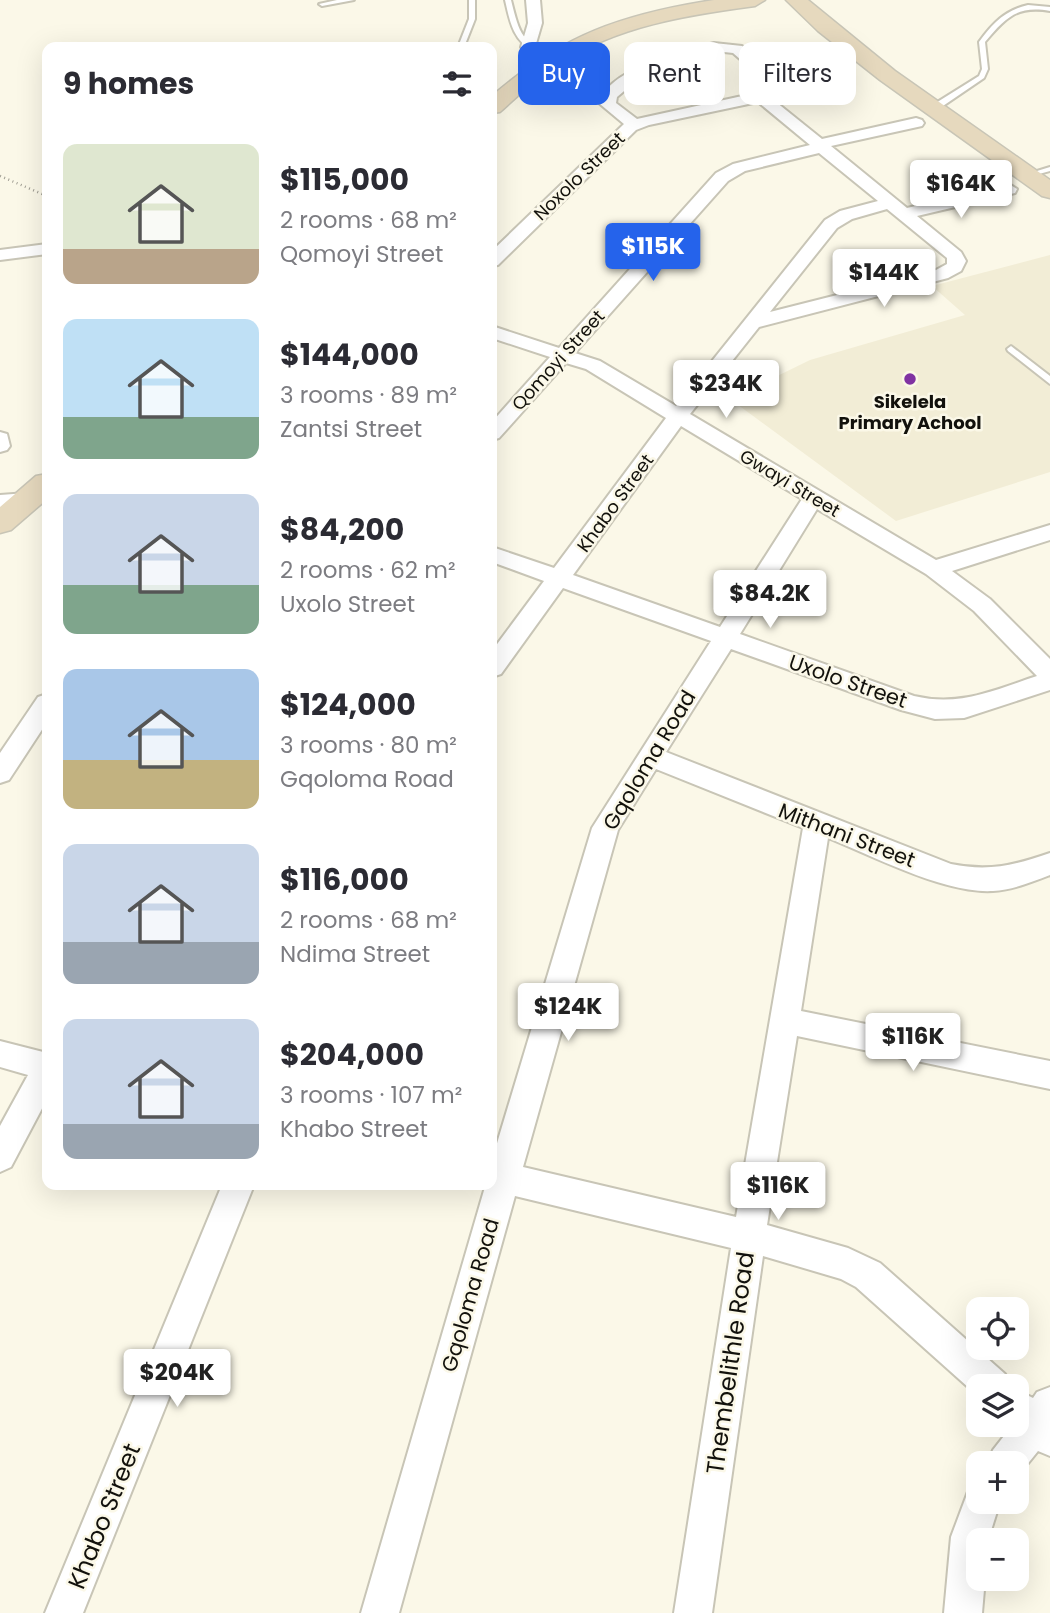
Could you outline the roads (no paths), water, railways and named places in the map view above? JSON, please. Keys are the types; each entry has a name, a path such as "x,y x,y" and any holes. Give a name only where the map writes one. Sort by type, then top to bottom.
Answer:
{"main road":[{"path":"584,42 649,18 755,0"},
{"path":"796,0 836,34 934,108 1050,191"},
{"path":"497,103 518,86"},
{"path":"0,523 25,495"}],"street":[{"path":"529,42 535,23 533,0"},
{"path":"635,124 623,118 608,104 609,95 638,72 703,49 720,47 739,52"},
{"name":"Noxolo Street","path":"497,256 635,124 739,102"},
{"path":"755,322 942,274 955,267 957,261 955,256 771,105"},
{"name":"Qomoyi Street","path":"497,428 722,177 739,167 916,122"},
{"path":"897,208 1009,189"},
{"name":"Khabo Street","path":"497,661 678,416 834,220 897,208"},
{"path":"0,256 42,249"},
{"name":"Gwayi Street","path":"497,334 593,365 934,569 982,605 1050,674"},
{"path":"0,438 0,446"},
{"name":"Gqoloma Road","path":"498,1176 606,828 814,497"},
{"path":"934,569 1050,532"},
{"name":"Uxolo Street","path":"497,556 910,704 935,710 964,709 1050,681"},
{"path":"0,773 42,710"},
{"name":"Mithani Street","path":"649,756 817,824 973,881 1010,879 1050,864"},
{"name":"Thembelithle Road","path":"693,1613 749,1236 817,824"},
{"path":"786,1021 1050,1075"},
{"path":"0,1054 42,1067"},
{"path":"0,1157 42,1077"},
{"path":"498,1176 833,1258 868,1275 979,1374"},
{"name":"Khabo Street","path":"64,1613 236,1190"},
{"name":"Gqoloma Road","path":"380,1613 494,1190"},
{"path":"1015,1451 1038,1419"},
{"path":"963,1613 970,1536 978,1514"}],"lane":[{"path":"322,4 351,0"},
{"path":"463,42 472,19 471,0"},
{"path":"508,0 517,35 523,42"},
{"path":"934,108 982,77 985,69 982,42 1008,13 1027,6 1050,9"},
{"path":"1028,175 1050,169"},
{"path":"1011,349 1050,381"}],"place":[{"name":"Sikelela Primary Achool","path":"910,379"}]}
